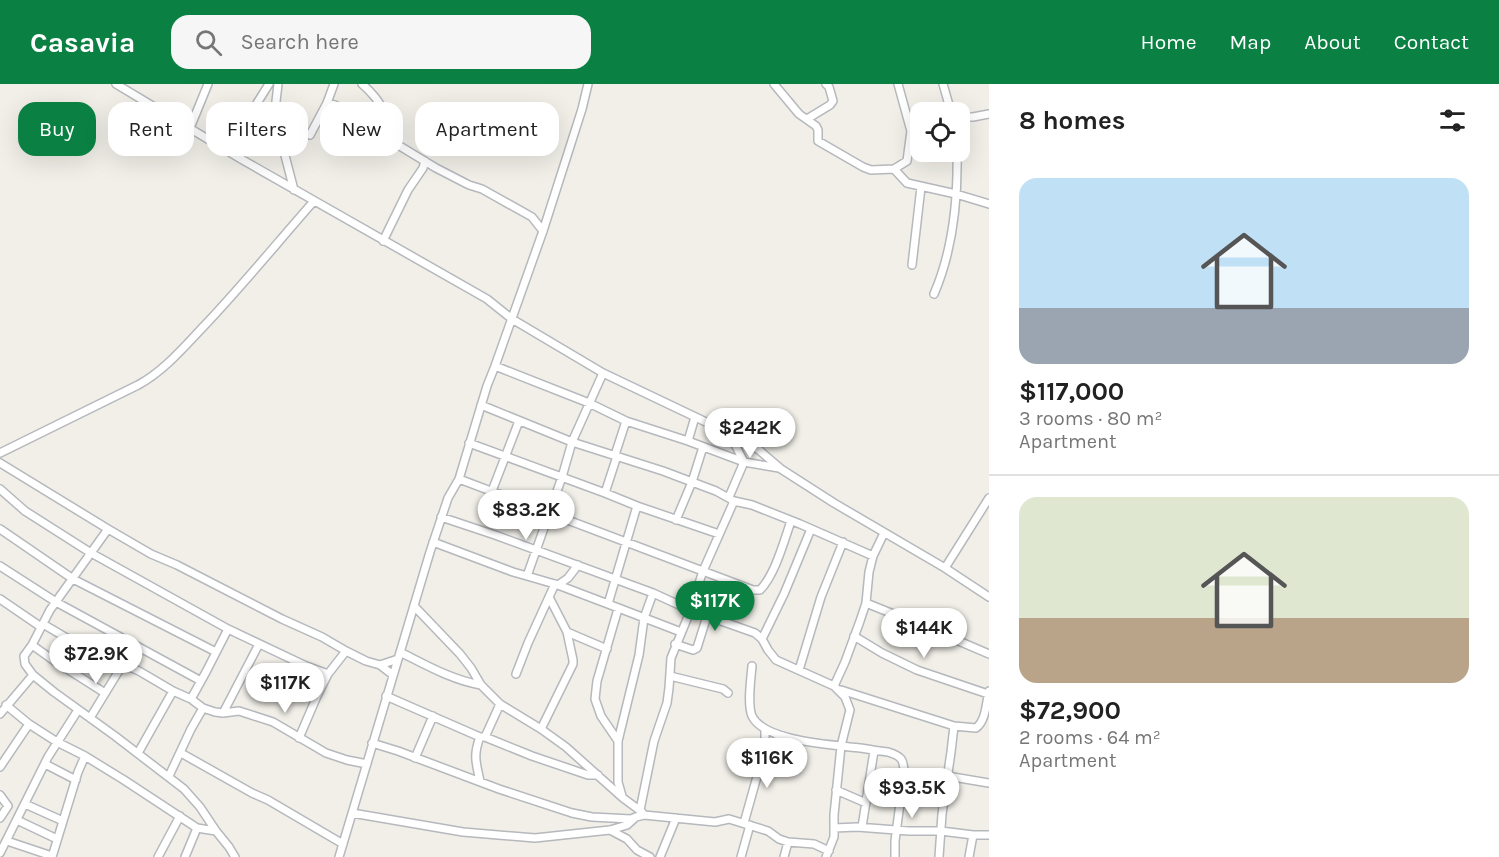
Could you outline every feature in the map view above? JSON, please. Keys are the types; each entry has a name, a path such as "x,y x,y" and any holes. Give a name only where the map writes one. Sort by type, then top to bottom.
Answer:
{"street":[{"path":"116,84 146,102"},
{"path":"194,118 208,84"},
{"path":"241,159 238,139 244,124 269,84"},
{"path":"278,84 274,110 294,190"},
{"path":"327,102 334,84"},
{"path":"362,84 377,102"},
{"path":"339,857 441,517 448,498 459,479 487,386 543,231 588,84"},
{"path":"774,84 799,114 816,126 818,141 871,170 894,169 907,161 911,135 898,84"},
{"path":"807,119 833,101 826,84"},
{"path":"943,84 948,102"},
{"path":"970,117 989,114"},
{"path":"310,135 320,116"},
{"path":"194,130 487,299 512,319 603,373 729,433 759,450 782,469 988,595"},
{"path":"403,147 532,217 543,231"},
{"path":"383,241 425,161"},
{"path":"934,294 942,274 954,218 957,162"},
{"path":"894,169 908,183 989,204"},
{"path":"912,265 921,187"},
{"path":"0,453 158,372 224,305 314,201"},
{"path":"495,366 627,420 744,462 782,469"},
{"path":"527,576 572,442 603,373"},
{"path":"482,405 572,442 692,482 873,556"},
{"path":"688,441 694,417"},
{"path":"605,493 627,420"},
{"path":"492,491 519,421"},
{"path":"352,813 463,832 535,838 610,830 627,825 641,814 654,741 667,703 671,658 675,644 719,534 744,462 729,433"},
{"path":"469,443 719,534"},
{"path":"676,520 692,482 703,447"},
{"path":"755,463 759,450"},
{"path":"0,463 151,554 322,637 366,661 380,665 393,675"},
{"path":"459,479 753,590 760,590 764,586 778,558 791,521"},
{"path":"0,489 26,511 91,553 228,629 328,674"},
{"path":"945,568 989,498"},
{"path":"608,604 637,506"},
{"path":"441,517 578,565 653,593 690,610 755,633 762,639 776,660 837,688 954,726 976,728 979,726 983,720 989,693 917,670 854,636"},
{"path":"0,529 73,579 216,652"},
{"path":"762,639 811,529"},
{"path":"108,530 50,610 24,656 24,664 33,675 78,710 169,776 197,804 235,857"},
{"path":"837,688 866,603 873,556 884,533"},
{"path":"433,542 681,632"},
{"path":"799,670 821,597 843,542"},
{"path":"516,674 549,597 556,585 566,580 578,565"},
{"path":"0,566 56,602 201,681"},
{"path":"623,798 618,782 618,741 639,655 644,618 653,593"},
{"path":"541,729 573,664 567,632 549,597"},
{"path":"0,598 42,626 82,647 145,674 204,708 224,713 239,711 264,719 332,756 367,764"},
{"path":"866,603 989,654"},
{"path":"414,606 460,654 481,685 500,704 571,751 641,814"},
{"path":"618,609 597,681 595,699 601,716 618,741"},
{"path":"675,644 693,650 697,648 707,616"},
{"path":"191,699 228,629"},
{"path":"567,632 607,649"},
{"path":"224,713 259,644"},
{"path":"32,645 105,693"},
{"path":"298,738 328,674 346,651"},
{"path":"380,665 399,656 466,682 481,685"},
{"path":"90,718 123,664"},
{"path":"752,666 751,712 756,723 765,730 809,742 888,752 901,759 904,764 895,857"},
{"path":"0,714 33,675"},
{"path":"670,676 723,689 728,693"},
{"path":"372,743 572,813 599,818 631,819 641,814 715,822 729,819 768,831 788,842 814,844 827,854 834,837 836,790 850,710 848,703 837,688"},
{"path":"138,753 173,691"},
{"path":"386,696 532,756 588,775 598,775"},
{"path":"480,781 475,757 476,747 500,704"},
{"path":"6,705 29,724 124,780 197,828 216,831"},
{"path":"169,776 191,729 204,708"},
{"path":"0,852 57,742 78,710"},
{"path":"415,758 433,717"},
{"path":"0,768 29,724"},
{"path":"939,857 942,814 954,726"},
{"path":"741,857 765,748 765,730"},
{"path":"765,748 783,736"},
{"path":"862,827 874,751"},
{"path":"181,753 343,844"},
{"path":"7,841 52,856 85,756"},
{"path":"45,764 76,780"},
{"path":"947,776 989,783"},
{"path":"836,790 866,803"},
{"path":"0,795 8,806 0,818"},
{"path":"25,804 63,821"},
{"path":"158,857 180,816"},
{"path":"660,857 676,818"},
{"path":"17,820 57,839"},
{"path":"834,828 862,827 989,835"},
{"path":"185,857 197,828"},
{"path":"610,830 627,839 638,850 650,857"},
{"path":"969,857 973,835"},
{"path":"784,857 788,842"}]}
